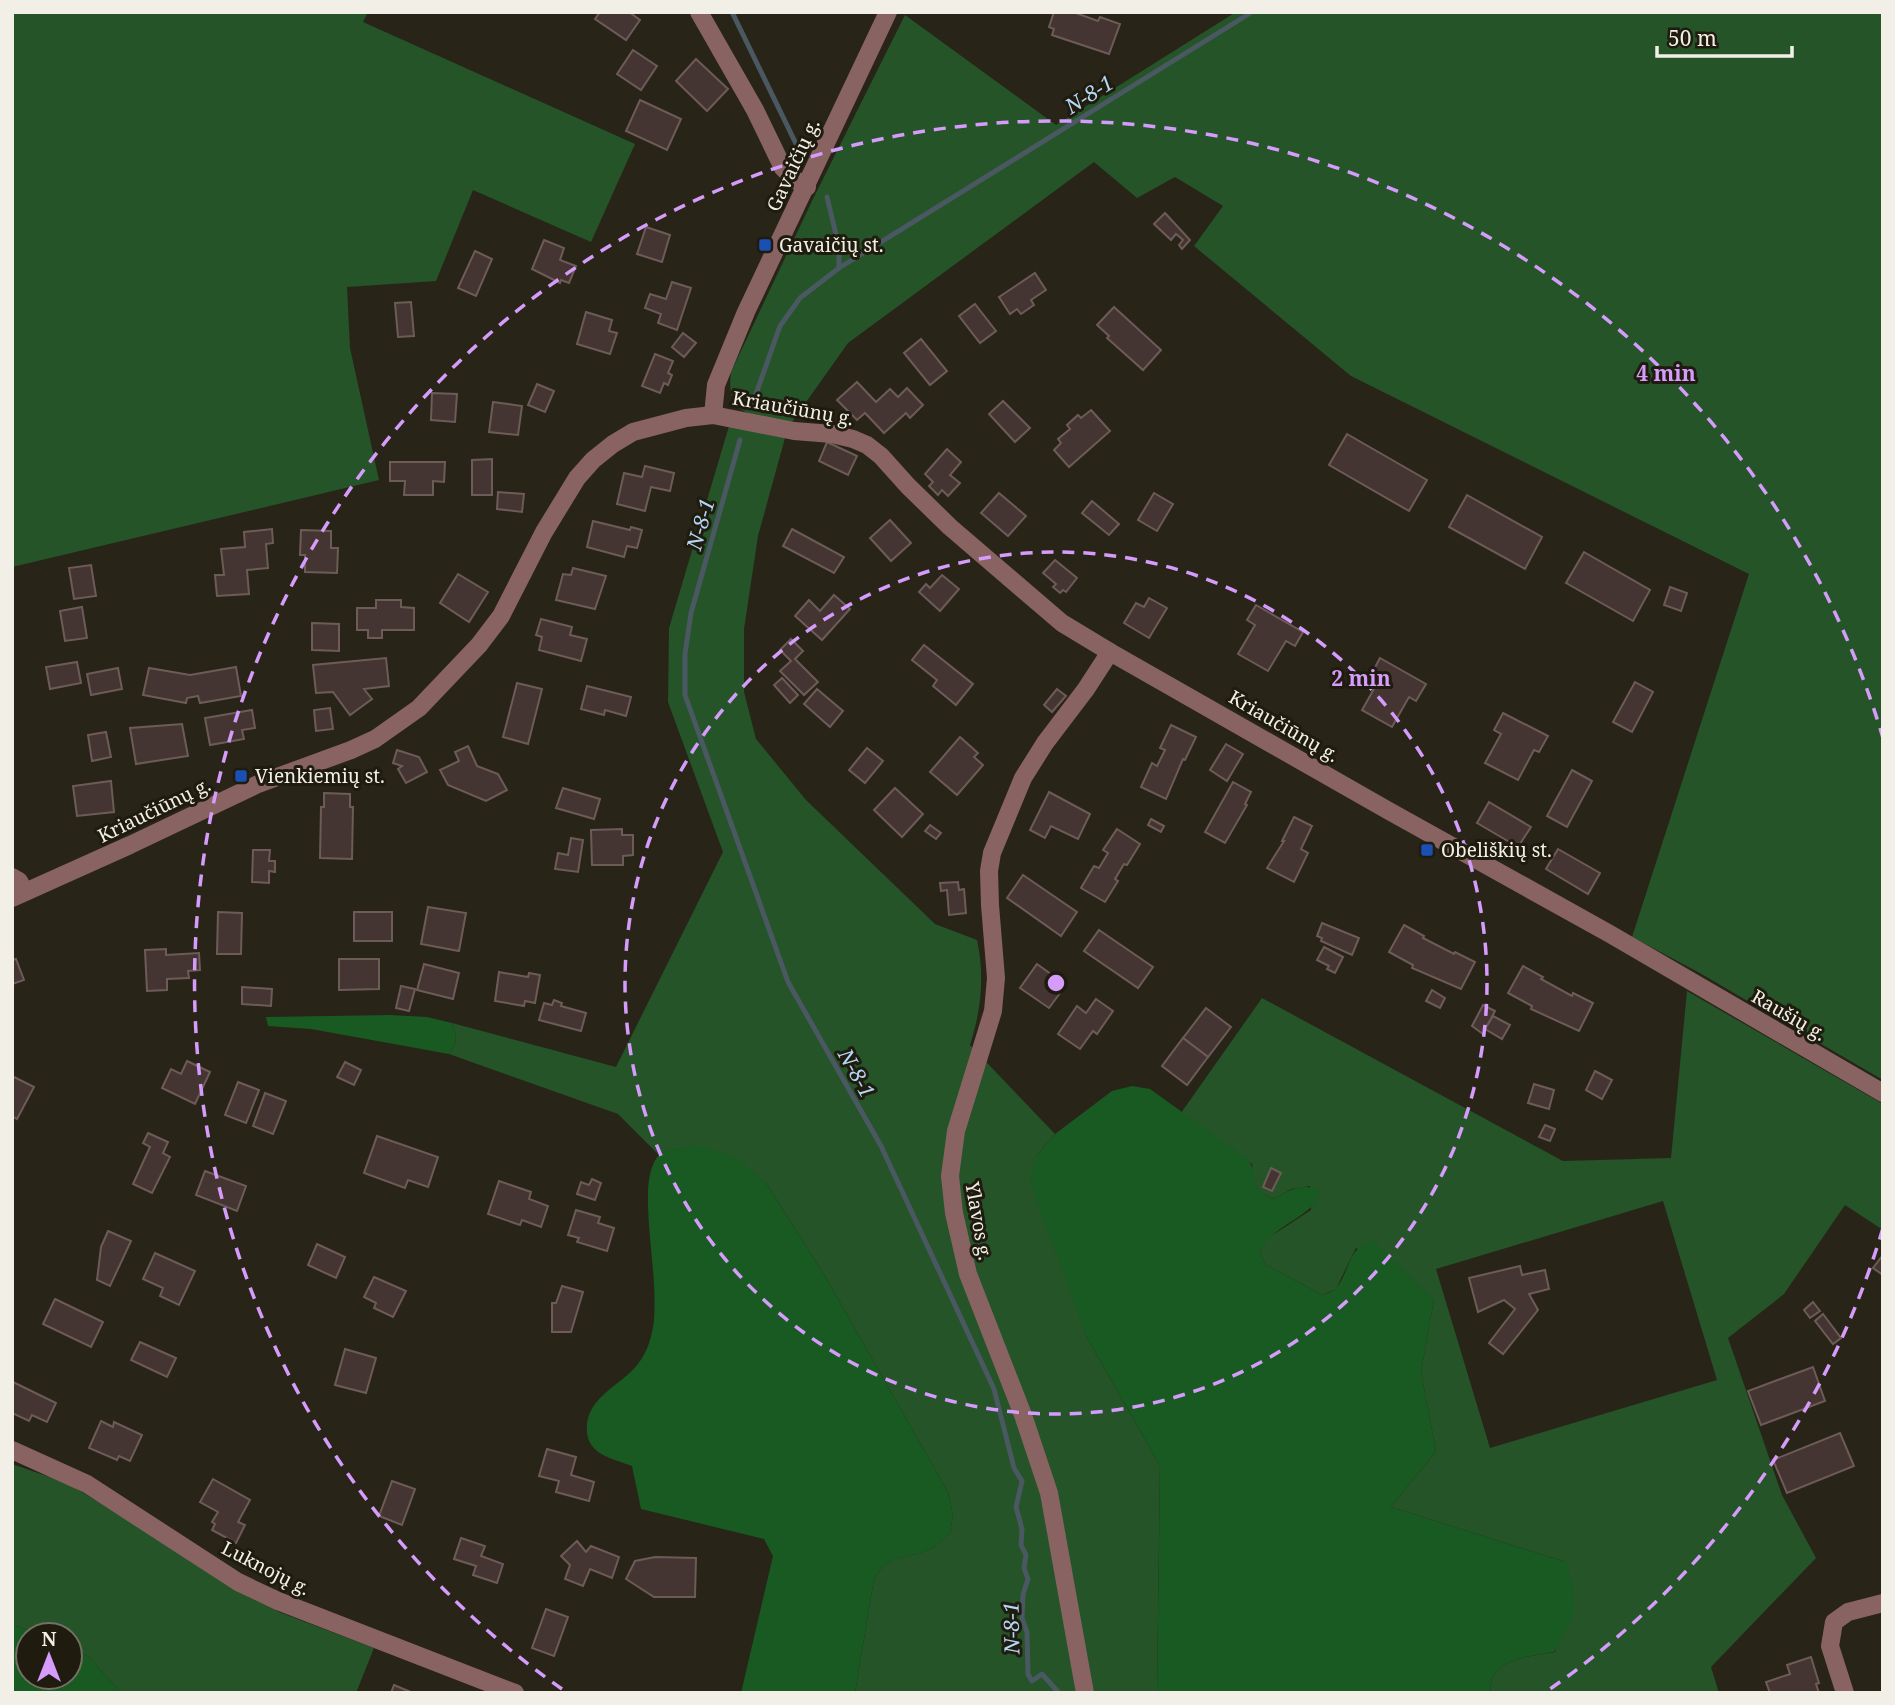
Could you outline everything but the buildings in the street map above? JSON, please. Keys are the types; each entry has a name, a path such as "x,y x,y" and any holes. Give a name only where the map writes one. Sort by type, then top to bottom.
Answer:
{"street":[{"path":"699,12 755,110 783,168 807,187"},
{"name":"Gavaičių g.","path":"713,415 716,385 746,312 888,12"},
{"name":"Kriaučiūnų g.","path":"18,895 258,784 375,739 419,708 479,645 501,616 544,532 577,478 593,460 612,444 633,432 686,418 713,415 793,431 832,434 867,445 881,456 927,506 991,565 1062,622 1110,652 1674,972"},
{"name":"Ylavos g.","path":"1085,1693 1049,1493 1023,1415 968,1275 954,1213 950,1176 956,1130 993,1011 996,978 989,872 992,853 1023,778 1110,652"},
{"path":"12,877 19,881 18,895"},
{"name":"Raušių g.","path":"1674,972 1883,1093"},
{"name":"Luknojų g.","path":"12,1450 87,1484 238,1582 268,1597 515,1693"},
{"path":"1845,1693 1830,1646 1834,1622 1849,1612 1883,1603"}],"green space":[{"path":"12,12 368,12 363,22 635,144 591,242 473,190 436,281 347,287 350,348 379,480 12,567"},
{"path":"1236,12 1883,12 1883,1080 1698,972 1632,937 1749,574 1351,376 1194,246 1223,206 1175,177 1137,198 1094,162 848,343 792,422 746,412 738,407 733,399 730,388 731,372 812,201 905,15 1056,125"},
{"path":"729,426 785,438 758,536 744,629 744,692 756,739 806,800 935,924 977,940 981,993 970,1045 1055,1134 1036,1156 1086,1336 1160,1466 1157,1693 855,1693 874,1579 887,1563 894,1559 923,1552 937,1545 950,1533 953,1515 948,1492 825,1276 766,1183 673,1149 659,1155 618,1114 449,1054 456,1040 452,1023 616,1067 723,852 668,702 669,628"},
{"path":"1687,991 1883,1104 1883,1230 1845,1205 1784,1294 1728,1338 1782,1495 1816,1558 1711,1667 1719,1693 1491,1693 1491,1682 1503,1666 1523,1658 1555,1652 1566,1562 1391,1507 1436,1451 1421,1372 1434,1299 1356,1248 1336,1289 1323,1295 1266,1265 1260,1253 1265,1240 1311,1210 1310,1186 1292,1189 1273,1199 1266,1196 1256,1186 1252,1164 1181,1113 1262,998 1563,1161 1671,1158","holes":["1663,1201 1717,1380 1490,1448 1436,1269"]},
{"path":"266,1017 427,1017 452,1023 456,1036 454,1046 449,1054 311,1029 268,1026"},
{"path":"1132,1086 1150,1089 1246,1158 1253,1169 1256,1185 1264,1194 1273,1199 1301,1187 1318,1190 1319,1198 1312,1206 1265,1244 1260,1253 1266,1265 1323,1295 1337,1287 1359,1247 1373,1241 1434,1299 1421,1372 1436,1451 1391,1507 1566,1562 1574,1608 1554,1652 1512,1661 1503,1666 1491,1682 1491,1693 1157,1693 1160,1466 1086,1336 1030,1181 1036,1156 1055,1134 1112,1091"},
{"path":"694,1146 713,1149 740,1160 766,1183 825,1276 948,1492 953,1515 950,1533 932,1548 893,1560 880,1570 874,1579 855,1693 741,1693 773,1556 764,1539 641,1509 632,1466 600,1453 594,1448 587,1434 589,1414 594,1406 637,1365 651,1338 655,1304 648,1192 653,1164 658,1156 666,1151"},
{"path":"12,1464 67,1483 279,1612 374,1648 356,1693 121,1693 84,1654 84,1621 14,1621 12,1625"},
{"path":"12,1625 14,1691 84,1691 84,1654 121,1693 12,1693"}],"waterway":[{"path":"732,12 800,152"},
{"name":"N-8-1","path":"751,408 780,326 800,298 839,268 1252,12"},
{"path":"827,197 839,247 839,268"},
{"name":"N-8-1","path":"740,440 691,613 685,654 685,695 788,982 881,1146 994,1389 1014,1468 1022,1481 1016,1507 1022,1529 1021,1545 1026,1555 1024,1568 1028,1579 1023,1595 1022,1618 1027,1632 1028,1674 1032,1681 1042,1674 1059,1693"}],"place":[{"name":"Gavaičių st.","path":"765,245"},
{"name":"Vienkiemių st.","path":"241,776"},
{"name":"Obeliškių st.","path":"1427,850"}]}
